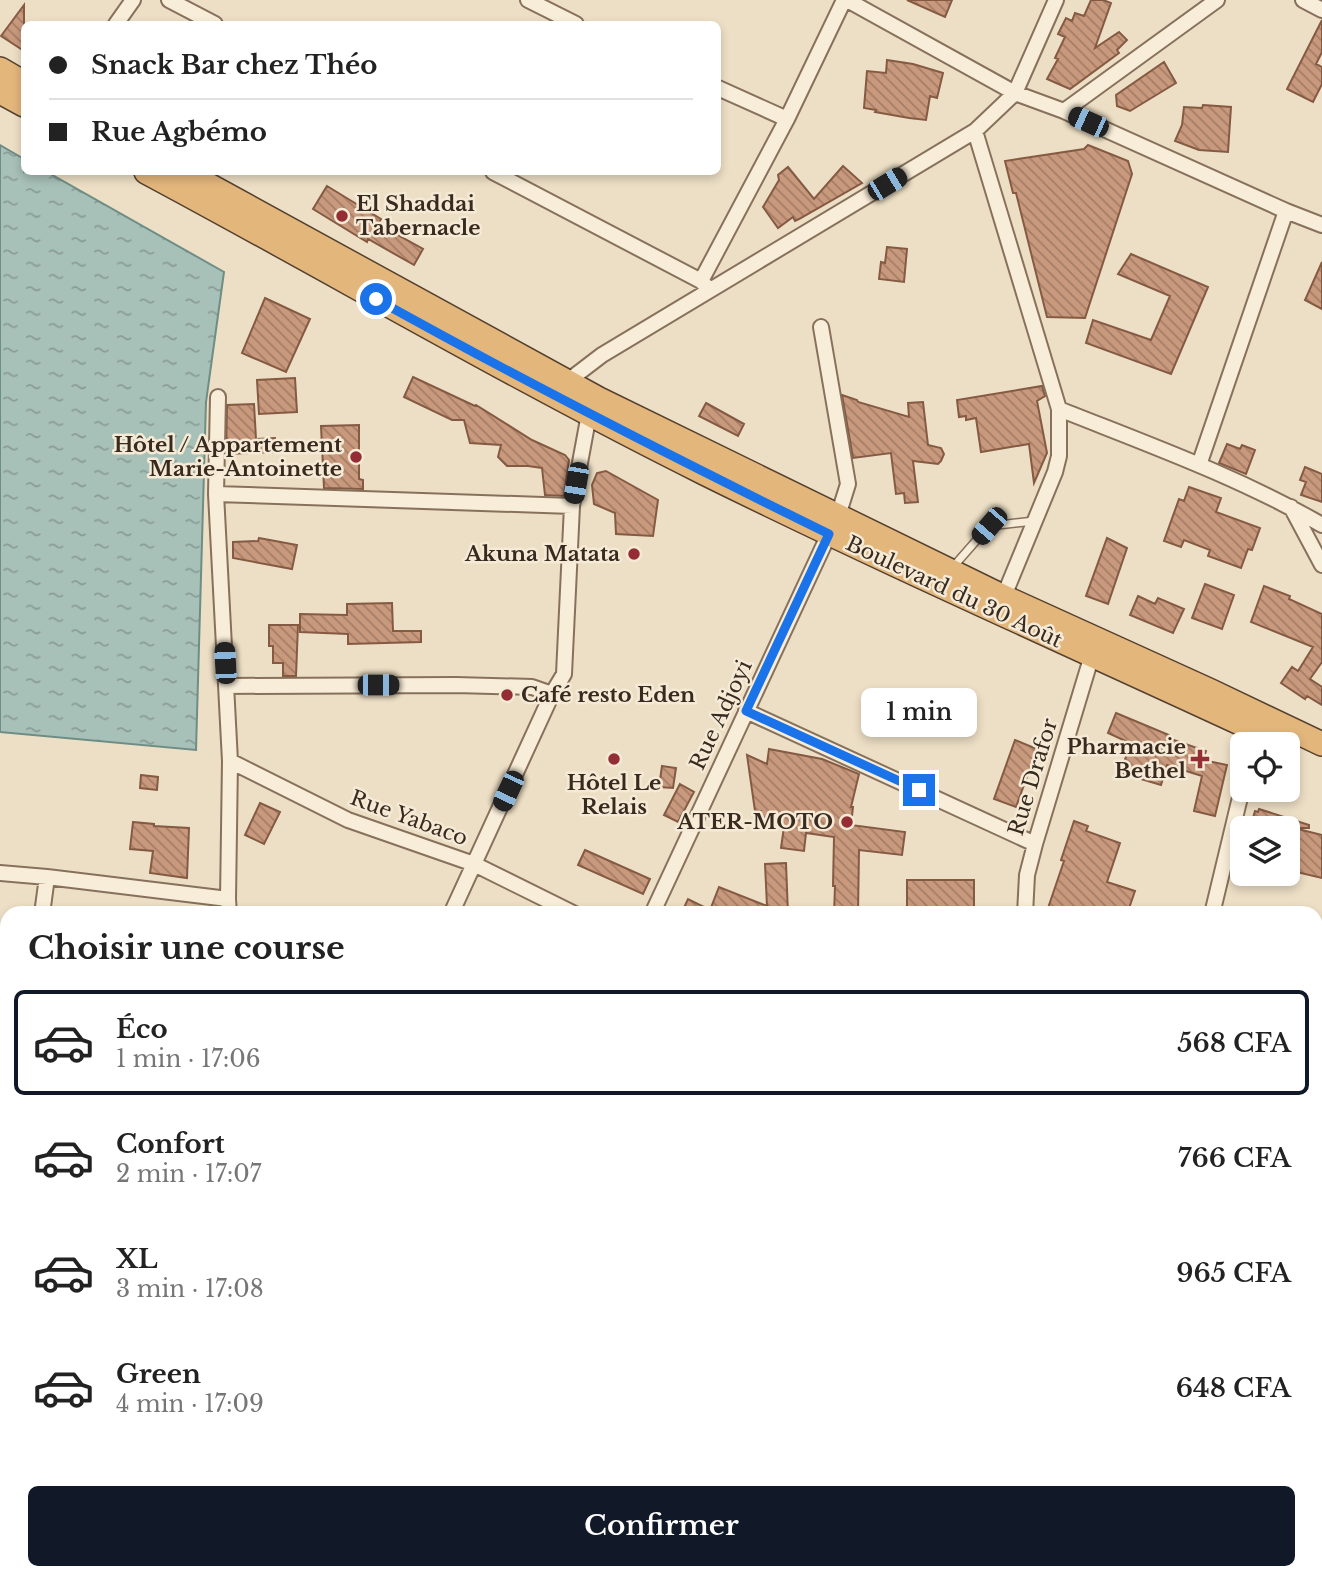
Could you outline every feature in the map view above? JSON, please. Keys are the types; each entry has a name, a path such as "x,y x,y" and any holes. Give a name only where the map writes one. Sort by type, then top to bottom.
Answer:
{"highway":[{"path":"0,69 21,81"},
{"path":"0,92 21,103"},
{"name":"Boulevard du 30 Août","path":"165,175 196,180 594,407 1000,605 1245,732"},
{"name":"Boulevard du 30 Août","path":"834,525 951,570 1000,605 1211,691 1322,744"},
{"name":"Boulevard du 30 Août","path":"1300,750 1322,761"}],"street":[{"path":"118,21 133,0"},
{"path":"169,0 209,21"},
{"path":"528,0 570,21"},
{"path":"706,286 846,0 1014,93 1064,111 1322,225"},
{"path":"563,389 602,355 706,286 975,131 1014,93 1056,0"},
{"path":"1064,111 1217,0"},
{"path":"1303,0 1322,10"},
{"path":"721,89 787,119"},
{"path":"975,131 1059,409 1059,456 1055,471 1000,605"},
{"path":"499,175 706,286"},
{"path":"1199,465 1286,211"},
{"name":"Rue Adjoyi","path":"656,906 834,525 848,484 821,327"},
{"path":"0,873 47,877 229,906 230,761 216,494 218,397"},
{"path":"455,906 552,694 564,674 572,506 594,407"},
{"path":"1059,409 1199,465 1291,507 1322,525"},
{"path":"216,494 572,506"},
{"path":"1291,507 1322,565"},
{"name":"Rue Drafor","path":"1025,906 1027,875 1035,844 1093,655"},
{"path":"226,686 532,687 552,694"},
{"path":"746,711 1035,844"},
{"name":"Rue Yabaco","path":"230,761 348,820 474,864 559,906"},
{"path":"1214,906 1239,802"},
{"path":"43,906 47,877"}],"lane":[{"path":"951,570 989,526 1035,521"}],"water":[{"path":"0,145 21,157 21,175 52,175 224,272 206,402 196,750 0,732"}],"building":[{"path":"907,0 952,0 945,17"},
{"path":"1091,0 1111,3 1095,48 1119,32 1127,40 1117,50 1119,53 1070,89 1047,79 1058,59 1055,58 1065,37 1058,34 1066,18 1072,21 1075,13 1084,16"},
{"path":"24,5 21,49 1,36"},
{"path":"1322,20 1322,52 1316,64 1322,67 1322,84 1313,102 1287,89"},
{"path":"887,60 943,73 937,98 930,96 926,120 864,108 867,71 886,73"},
{"path":"1164,62 1176,83 1130,111 1117,106 1116,95"},
{"path":"1203,105 1231,107 1228,152 1199,150 1175,141 1182,125 1184,107 1202,108"},
{"path":"1088,145 1128,161 1132,174 1085,318 1047,317 1016,193 1013,193 1005,161 1084,149"},
{"path":"843,166 862,183 799,219 795,221 793,217 778,228 763,207 779,180 778,175 788,167 814,199"},
{"path":"327,186 381,219 378,224 423,249 414,265 368,239 367,242 313,209"},
{"path":"887,247 907,249 904,282 879,279 881,262 885,263"},
{"path":"1131,254 1208,287 1171,374 1086,343 1093,320 1151,340 1170,296 1118,274"},
{"path":"1322,262 1322,309 1305,300"},
{"path":"265,298 310,319 286,372 242,353"},
{"path":"413,377 476,405 532,440 565,455 569,460 564,496 545,495 542,468 507,466 498,457 501,445 470,443 464,420 452,420 404,397"},
{"path":"295,378 297,412 259,414 257,380"},
{"path":"1042,386 1045,396 1037,401 1047,453 1034,483 1029,444 981,452 976,418 966,420 966,416 959,417 957,400"},
{"path":"842,395 909,417 908,403 923,402 928,445 941,448 944,454 938,464 913,461 918,502 905,503 904,493 896,494 891,453 853,458"},
{"path":"706,403 744,424 738,436 699,416"},
{"path":"254,404 256,439 275,438 275,452 226,454 227,405"},
{"path":"359,425 359,479 363,480 363,489 324,488 321,426"},
{"path":"1227,444 1240,449 1242,445 1255,450 1246,474 1219,463"},
{"path":"1305,467 1322,474 1322,502 1301,495 1306,482 1300,480"},
{"path":"606,471 658,500 653,536 616,534 615,513 594,504 592,485 597,473"},
{"path":"1189,487 1221,498 1216,512 1260,528 1252,550 1248,549 1241,568 1208,556 1210,550 1184,540 1181,547 1164,541 1179,499 1184,501"},
{"path":"259,538 297,545 292,569 233,558 233,542 258,541"},
{"path":"1107,538 1127,548 1108,604 1086,596"},
{"path":"1205,584 1234,595 1222,629 1192,618"},
{"path":"1264,586 1290,596 1289,599 1322,614 1322,662 1310,679 1322,687 1322,705 1307,696 1305,699 1281,683 1292,667 1298,671 1313,647 1251,622"},
{"path":"1138,596 1155,604 1158,598 1184,609 1173,633 1130,615"},
{"path":"392,603 393,631 421,631 421,642 348,644 348,634 300,632 300,614 347,615 347,604"},
{"path":"269,625 298,625 296,676 283,676 283,663 273,663 273,646 269,646"},
{"path":"1116,713 1169,735 1168,738 1206,751 1203,760 1227,765 1215,816 1194,811 1202,776 1167,765 1161,785 1121,773 1130,743 1108,733"},
{"path":"1015,740 1037,749 1016,807 994,799"},
{"path":"769,749 822,759 859,774 851,807 851,825 905,832 902,855 859,850 858,906 834,906 834,837 806,833 804,851 781,848 784,827 760,824 761,811 755,811 747,755 767,764"},
{"path":"662,766 676,768 673,788 659,787"},
{"path":"141,775 158,777 157,790 140,788"},
{"path":"680,784 694,792 678,822 664,815"},
{"path":"260,803 280,812 264,844 245,835"},
{"path":"1259,809 1281,816 1254,816 1255,811 1258,812"},
{"path":"1074,821 1088,826 1086,831 1120,843 1107,882 1135,891 1130,906 1049,906 1064,861 1061,860"},
{"path":"133,822 189,828 187,878 150,873 153,851 130,849"},
{"path":"1300,822 1309,825 1309,828 1300,828"},
{"path":"1300,830 1322,835 1322,878 1300,873"},
{"path":"585,850 650,879 643,894 578,865"},
{"path":"786,863 788,906 767,906 765,864"},
{"path":"907,880 974,880 974,906 907,906"},
{"path":"719,887 767,906 712,906"},
{"path":"688,899 702,906 685,906"}],"place":[{"name":"El Shaddai Tabernacle","path":"342,216"},
{"name":"Hôtel / Appartement Marie-Antoinette","path":"356,457"},
{"name":"Akuna Matata","path":"634,554"},
{"name":"Café resto Eden","path":"507,695"},
{"name":"Hôtel Le Relais","path":"614,759"},
{"name":"Pharmacie Bethel","path":"1200,759"},
{"name":"ATER-MOTO","path":"847,822"}],"route":[{"path":"376,299 589,414 829,534 746,711 919,790"}]}
